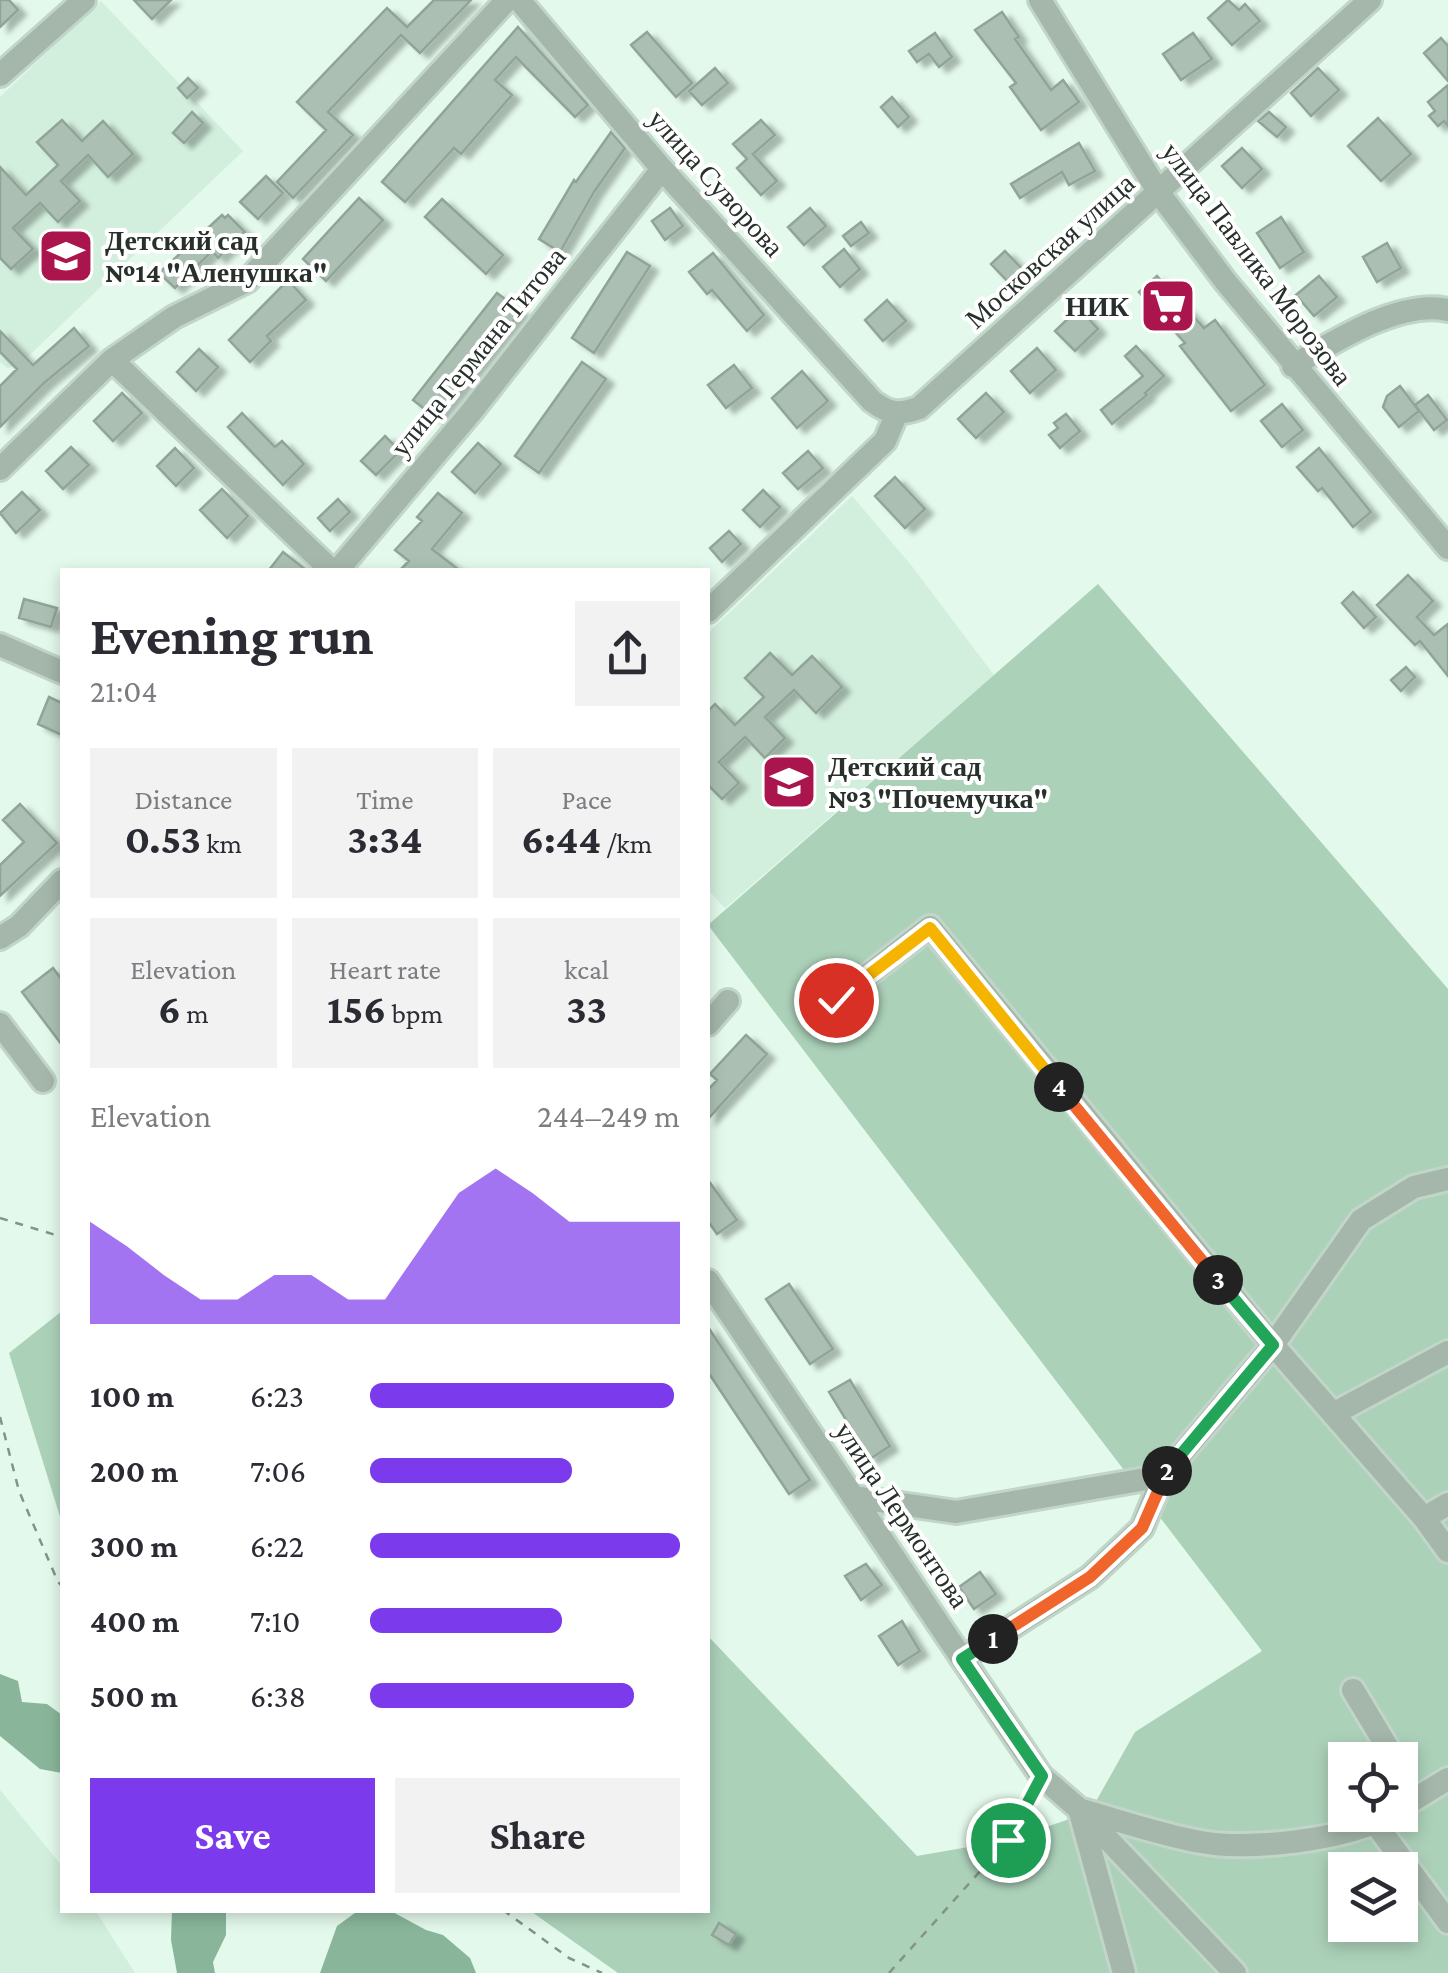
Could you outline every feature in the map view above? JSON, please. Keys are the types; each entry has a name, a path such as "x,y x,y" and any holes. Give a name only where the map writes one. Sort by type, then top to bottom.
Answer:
{"street":[{"path":"0,75 84,0"},
{"path":"0,469 112,360 174,317 247,280 507,0"},
{"name":"улица Суворова","path":"519,0 662,169 872,401 886,412 896,414"},
{"name":"улица Павлика Морозова","path":"1040,0 1159,193 1293,366 1448,548"},
{"name":"Московская улица","path":"710,608 885,442 896,414 919,408 1370,0"},
{"name":"улица Германа Титова","path":"337,568 472,411 662,169"},
{"path":"1293,366 1345,334 1412,310 1448,310"},
{"path":"112,360 333,568"},
{"path":"0,646 60,671"},
{"path":"0,938 19,926 60,883"},
{"path":"836,1000 930,928 1448,1551"},
{"path":"710,1022 728,1001"},
{"path":"0,1024 43,1081"},
{"path":"962,1659 1090,1577 1142,1528 1163,1476 1273,1345 1361,1220 1414,1187 1448,1179"},
{"name":"улица Лермонтова","path":"710,1283 1042,1776 1079,1809 1204,1843 1291,1843 1333,1832"},
{"path":"1333,1414 1448,1352"},
{"path":"853,1497 956,1512 1163,1476"},
{"path":"1424,1518 1448,1504"},
{"path":"1352,1690 1384,1742"},
{"path":"1418,1797 1448,1779"},
{"path":"1079,1809 1124,1973"},
{"path":"1079,1809 1236,1973"},
{"path":"1390,1832 1448,1922"}],"path":[{"path":"0,1218 60,1236"},
{"path":"0,1417 19,1491 60,1584"},
{"path":"889,1973 1008,1840 1042,1776"},
{"path":"508,1913 569,1958 602,1973"},
{"path":"586,1966 586,1973"}],"shaded area":[{"name":"Детский сад №14 \"Аленушка\"","path":"101,1 243,151 18,366 7,368 0,362 0,97"},
{"name":"Детский сад №3 \"Почемучка\"","path":"852,496 911,565 994,675 725,908 710,892 710,631"},
{"path":"1098,584 1448,989 1448,1973 618,1973 533,1913 710,1913 710,1638 917,1856 1008,1840 1090,1812 1135,1732 1262,1651 710,928 710,923"},
{"path":"60,1313 60,1517 9,1353"},
{"path":"0,1674 18,1681 22,1702 47,1704 60,1714 60,1773 40,1769 0,1736"},
{"path":"0,1790 60,1864 60,1913 97,1913 135,1973 0,1973"},
{"path":"172,1913 226,1913 226,1935 213,1962 215,1973 177,1973 171,1940"},
{"path":"355,1913 395,1913 443,1935 470,1958 476,1973 320,1973 337,1926"}],"building":[{"path":"0,0 9,0 18,10 0,27"},
{"path":"134,0 171,0 152,19"},
{"path":"434,0 471,0 420,53 401,35 328,112 353,135 293,198 277,182 326,130 297,102 387,8 407,27"},
{"path":"1228,0 1239,10 1245,4 1260,21 1232,45 1208,18"},
{"path":"1002,12 1019,37 1015,39 1051,90 1063,80 1079,102 1041,130 1010,87 1016,83 975,30"},
{"path":"518,27 588,105 575,117 516,57 495,80 512,95 461,154 454,148 405,202 382,182"},
{"path":"647,32 692,83 676,97 631,45"},
{"path":"935,33 952,57 939,67 929,54 917,62 909,51"},
{"path":"1193,33 1212,59 1181,80 1163,54"},
{"path":"1441,38 1448,46 1448,81 1424,53"},
{"path":"715,68 728,83 702,105 689,91"},
{"path":"1318,68 1339,90 1311,116 1291,93"},
{"path":"188,78 198,88 187,98 178,88"},
{"path":"1448,85 1448,126 1444,121 1438,126 1429,116 1435,111 1428,102"},
{"path":"892,97 909,117 898,127 881,107"},
{"path":"192,112 203,123 184,143 173,133"},
{"path":"1269,112 1286,127 1277,137 1258,121"},
{"path":"1378,118 1411,154 1381,181 1348,146"},
{"path":"62,120 82,141 103,121 133,154 108,177 88,155 61,181 80,201 58,222 40,203 13,228 33,249 11,269 0,258 0,167 26,195 58,165 37,142"},
{"path":"761,120 775,135 753,154 777,181 761,195 737,168 747,159 733,144"},
{"path":"611,132 625,148 560,252 539,239 574,180"},
{"path":"1079,143 1095,171 1069,185 1062,172 1020,198 1011,184"},
{"path":"1242,148 1262,169 1242,188 1222,166"},
{"path":"266,176 283,193 258,219 240,202"},
{"path":"359,198 383,220 326,281 303,259"},
{"path":"442,199 503,255 486,274 425,217"},
{"path":"670,208 683,226 665,240 652,221"},
{"path":"810,208 826,226 804,245 788,227"},
{"path":"222,215 228,215 245,232 218,258 212,251 175,288 159,273"},
{"path":"1281,217 1304,252 1280,268 1257,233"},
{"path":"861,222 869,233 851,246 843,236"},
{"path":"1387,243 1401,268 1377,282 1363,257"},
{"path":"844,249 860,269 840,287 823,267"},
{"path":"1005,251 1026,273 1012,286 991,264"},
{"path":"627,252 650,266 594,353 572,338"},
{"path":"713,253 764,315 747,331 712,290 707,294 689,272"},
{"path":"1157,276 1204,328 1215,320 1265,385 1231,411 1180,346 1185,343 1139,292"},
{"path":"1319,276 1337,297 1314,316 1296,295"},
{"path":"288,280 306,300 267,336 271,341 250,362 229,340"},
{"path":"497,293 521,311 436,418 413,400"},
{"path":"887,300 906,321 883,341 865,320"},
{"path":"1079,308 1098,329 1075,351 1055,331"},
{"path":"74,328 89,346 0,427 0,386 17,369 0,352 0,331 33,365"},
{"path":"1136,346 1164,376 1112,424 1101,410 1143,376 1125,356"},
{"path":"1037,348 1056,370 1030,393 1011,371"},
{"path":"199,349 218,367 196,391 177,372"},
{"path":"582,362 606,379 539,473 515,456"},
{"path":"734,365 752,388 726,408 708,385"},
{"path":"802,371 828,401 797,428 772,398"},
{"path":"1400,386 1419,411 1399,427 1383,407 1387,396"},
{"path":"122,393 142,413 113,441 94,421"},
{"path":"986,393 1004,412 976,438 958,419"},
{"path":"1428,395 1447,420 1434,430 1415,405"},
{"path":"1282,404 1303,430 1282,447 1261,421"},
{"path":"242,413 275,447 282,441 304,464 283,485 228,427"},
{"path":"1066,414 1080,431 1060,448 1049,435 1058,428 1054,423"},
{"path":"385,436 400,451 376,475 361,461"},
{"path":"478,443 501,464 475,493 452,472"},
{"path":"71,447 89,465 63,489 46,471"},
{"path":"175,448 194,468 176,486 157,466"},
{"path":"1319,448 1371,512 1353,527 1322,488 1318,491 1297,467"},
{"path":"808,451 823,468 798,489 783,473"},
{"path":"895,477 925,509 905,528 875,496"},
{"path":"222,489 248,516 227,538 200,510"},
{"path":"763,490 780,507 760,527 743,510"},
{"path":"22,492 40,510 16,533 0,513"},
{"path":"438,493 462,513 432,549 456,568 402,568 409,561 395,550 422,521 417,517"},
{"path":"338,499 350,512 330,531 318,518"},
{"path":"729,531 741,544 722,562 710,548"},
{"path":"283,552 303,568 271,568"},
{"path":"1408,575 1433,601 1417,617 1434,635 1448,624 1448,676 1420,641 1415,645 1377,605"},
{"path":"1353,592 1376,617 1364,628 1342,603"},
{"path":"24,599 57,608 51,627 19,618"},
{"path":"770,653 792,675 812,656 842,687 816,713 794,690 765,717 785,738 765,758 745,737 719,762 739,783 722,799 710,787 710,709 715,704 735,725 764,697 745,678"},
{"path":"1406,667 1415,677 1401,691 1391,680"},
{"path":"49,697 60,702 60,734 38,724"},
{"path":"20,804 57,843 0,896 0,865 24,842 3,820"},
{"path":"53,968 60,977 60,1042 22,992"},
{"path":"746,1035 767,1054 710,1117 710,1088 717,1080 710,1074"},
{"path":"710,1183 737,1220 717,1234 710,1224"},
{"path":"789,1284 833,1349 810,1364 766,1299"},
{"path":"710,1330 810,1480 789,1494 710,1375"},
{"path":"850,1380 890,1446 870,1459 829,1392"},
{"path":"866,1564 882,1585 861,1600 845,1576"},
{"path":"980,1572 996,1594 974,1609 959,1587"},
{"path":"902,1621 920,1651 898,1665 879,1636"},
{"path":"719,1923 736,1934 729,1945 712,1935"}],"place":[{"name":"Детский сад №14 \"Аленушка\"","path":"66,256"},
{"name":"НИК","path":"1168,306"},
{"name":"Детский сад №3 \"Почемучка\"","path":"789,782"}],"route":[{"path":"836,1000 930,928 1273,1345 1163,1476 1142,1528 1090,1577 962,1659 1042,1776 1008,1840"}]}
